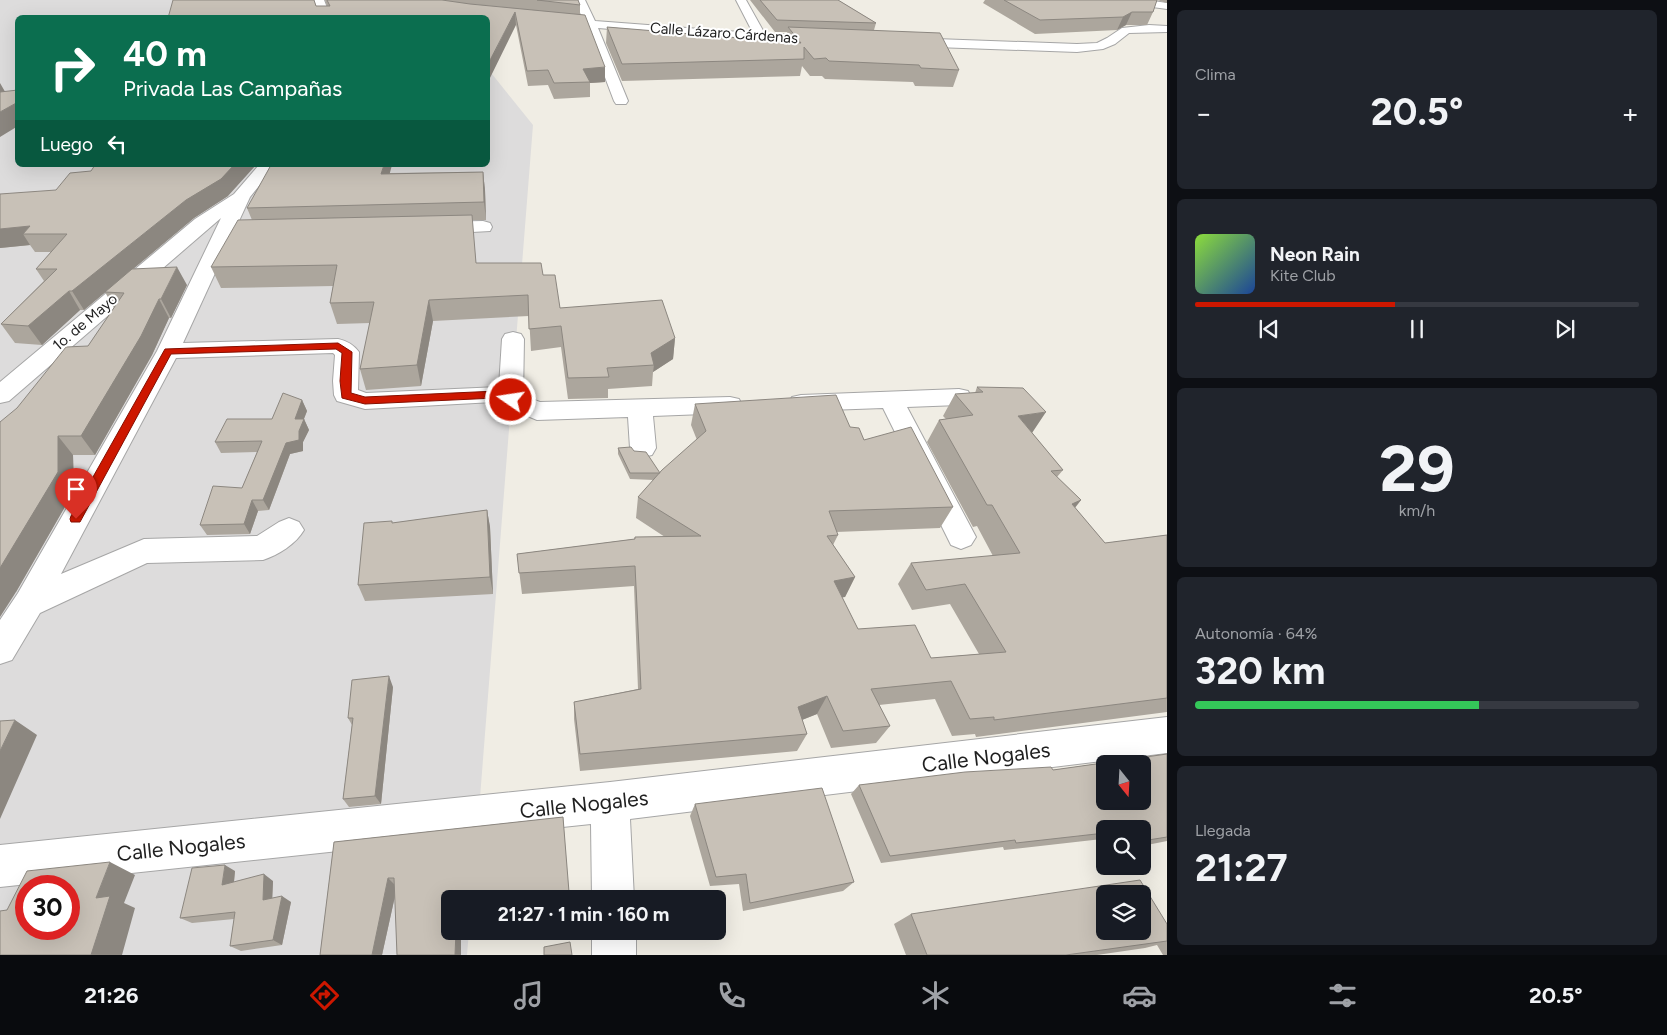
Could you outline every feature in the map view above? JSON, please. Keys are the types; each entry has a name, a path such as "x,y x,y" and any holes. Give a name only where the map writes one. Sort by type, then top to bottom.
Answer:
{"street":[{"path":"319,0 325,15"},
{"path":"580,0 621,102"},
{"path":"741,0 761,37"},
{"path":"1123,0 1167,7"},
{"path":"1148,28 1140,14 1167,7"},
{"name":"Calle Lázaro Cárdenas","path":"535,19 591,25 761,37 830,39"},
{"path":"899,42 1077,48 1099,46 1126,30 1167,29"},
{"path":"0,650 29,603 231,233 242,195 266,167"},
{"name":"1o. de Mayo","path":"0,395 202,222 242,195"},
{"path":"415,229 483,227"},
{"path":"511,400 513,339"},
{"path":"168,351 338,346 347,352 346,395 365,400 497,394 537,412 959,397"},
{"path":"891,400 960,537"},
{"path":"640,408 643,448"},
{"path":"29,603 144,551 263,548 289,530"},
{"name":"Calle Nogales","path":"0,866 610,802 1167,735"},
{"path":"610,802 613,890"},
{"path":"614,940 614,955"}],"shaded area":[{"path":"0,0 432,0 444,15 15,15 15,167 490,167 490,71 533,125 473,890 441,890 441,940 468,940 467,955 0,955"}],"building":[{"path":"173,0 314,0 316,6 330,6 327,0 442,0 585,15 605,67 583,69 590,82 554,83 548,70 527,71 515,12 490,60 490,15 169,15"},
{"path":"537,0 578,0 580,5"},
{"path":"760,0 838,0 876,23 777,20"},
{"path":"1004,0 1157,0 1153,12 1132,12 1123,17 1040,20"},
{"path":"607,27 801,43 788,27 940,33 959,70 921,68 919,65 829,61 826,58 814,59 804,47 804,59 622,64"},
{"path":"15,90 15,104 0,112 0,92"},
{"path":"94,167 232,167 221,179 186,200 72,291 69,291 28,326 1,324 57,269 36,269 67,234 23,234 30,226 0,229 0,194 56,190 70,173 91,171"},
{"path":"270,167 383,167 381,174 483,172 484,202 247,208"},
{"path":"472,215 476,263 541,263 543,275 555,275 560,308 662,300 675,338 651,353 654,365 607,368 609,377 568,378 561,326 529,329 528,295 429,300 417,365 360,369 374,302 330,303 337,265 211,267 238,220"},
{"path":"177,267 141,336 81,436 58,436 58,472 0,568 0,422 17,408 66,347 88,346 124,293 105,292 132,269"},
{"path":"977,387 1023,388 1046,412 1018,416 1063,470 1051,471 1081,500 1072,504 1105,543 1167,535 1167,698 994,720 994,717 970,719 951,681 871,689 890,726 843,731 827,696 798,707 807,734 580,754 574,702 641,689 635,566 519,573 517,554 635,539 635,537 701,536 638,497 662,470 706,431 695,404 836,395 850,427 859,428 864,440 911,427 953,507 829,511 838,535 827,536 855,577 834,581 858,629 915,625 931,658 1006,652 965,584 926,590 911,563 1020,553 992,505 987,505 939,420 973,415 955,394 983,392"},
{"path":"283,393 302,400 295,419 304,419 299,431 299,440 286,443 263,500 252,500 244,524 200,525 213,486 242,488 262,441 215,442 227,419 272,419"},
{"path":"631,447 634,451 646,452 660,473 630,473 618,448"},
{"path":"487,510 490,577 358,585 364,523 392,521 392,523"},
{"path":"389,676 375,796 343,799 353,718 348,718 352,680"},
{"path":"15,720 0,751 0,721"},
{"path":"1167,754 1167,837 1151,840 1151,820 1096,820 1096,834 1016,843 1015,840 890,856 859,785 965,772 1051,767 1053,770 1096,764 1096,810 1151,810 1151,756"},
{"path":"822,788 854,882 750,903 746,874 716,877 695,804"},
{"path":"563,817 569,890 441,890 441,940 456,940 455,955 397,955 394,878 388,878 372,955 320,955 334,842"},
{"path":"110,862 96,898 110,896 91,955 0,955 0,911 7,910 15,894 15,940 80,940 80,875 25,875 27,871"},
{"path":"225,865 222,885 264,874 263,900 282,896 273,940 230,946 235,912 180,918 192,868"},
{"path":"1140,880 1143,885 1106,885"},
{"path":"1096,887 1096,940 1151,940 1151,898 1167,924 1167,941 1066,955 927,955 911,914"},
{"path":"570,942 572,955 544,955 544,947"}],"route":[{"path":"76,519 168,351 318,345 338,346 347,352 346,395 365,400 497,394 511,400"}]}
